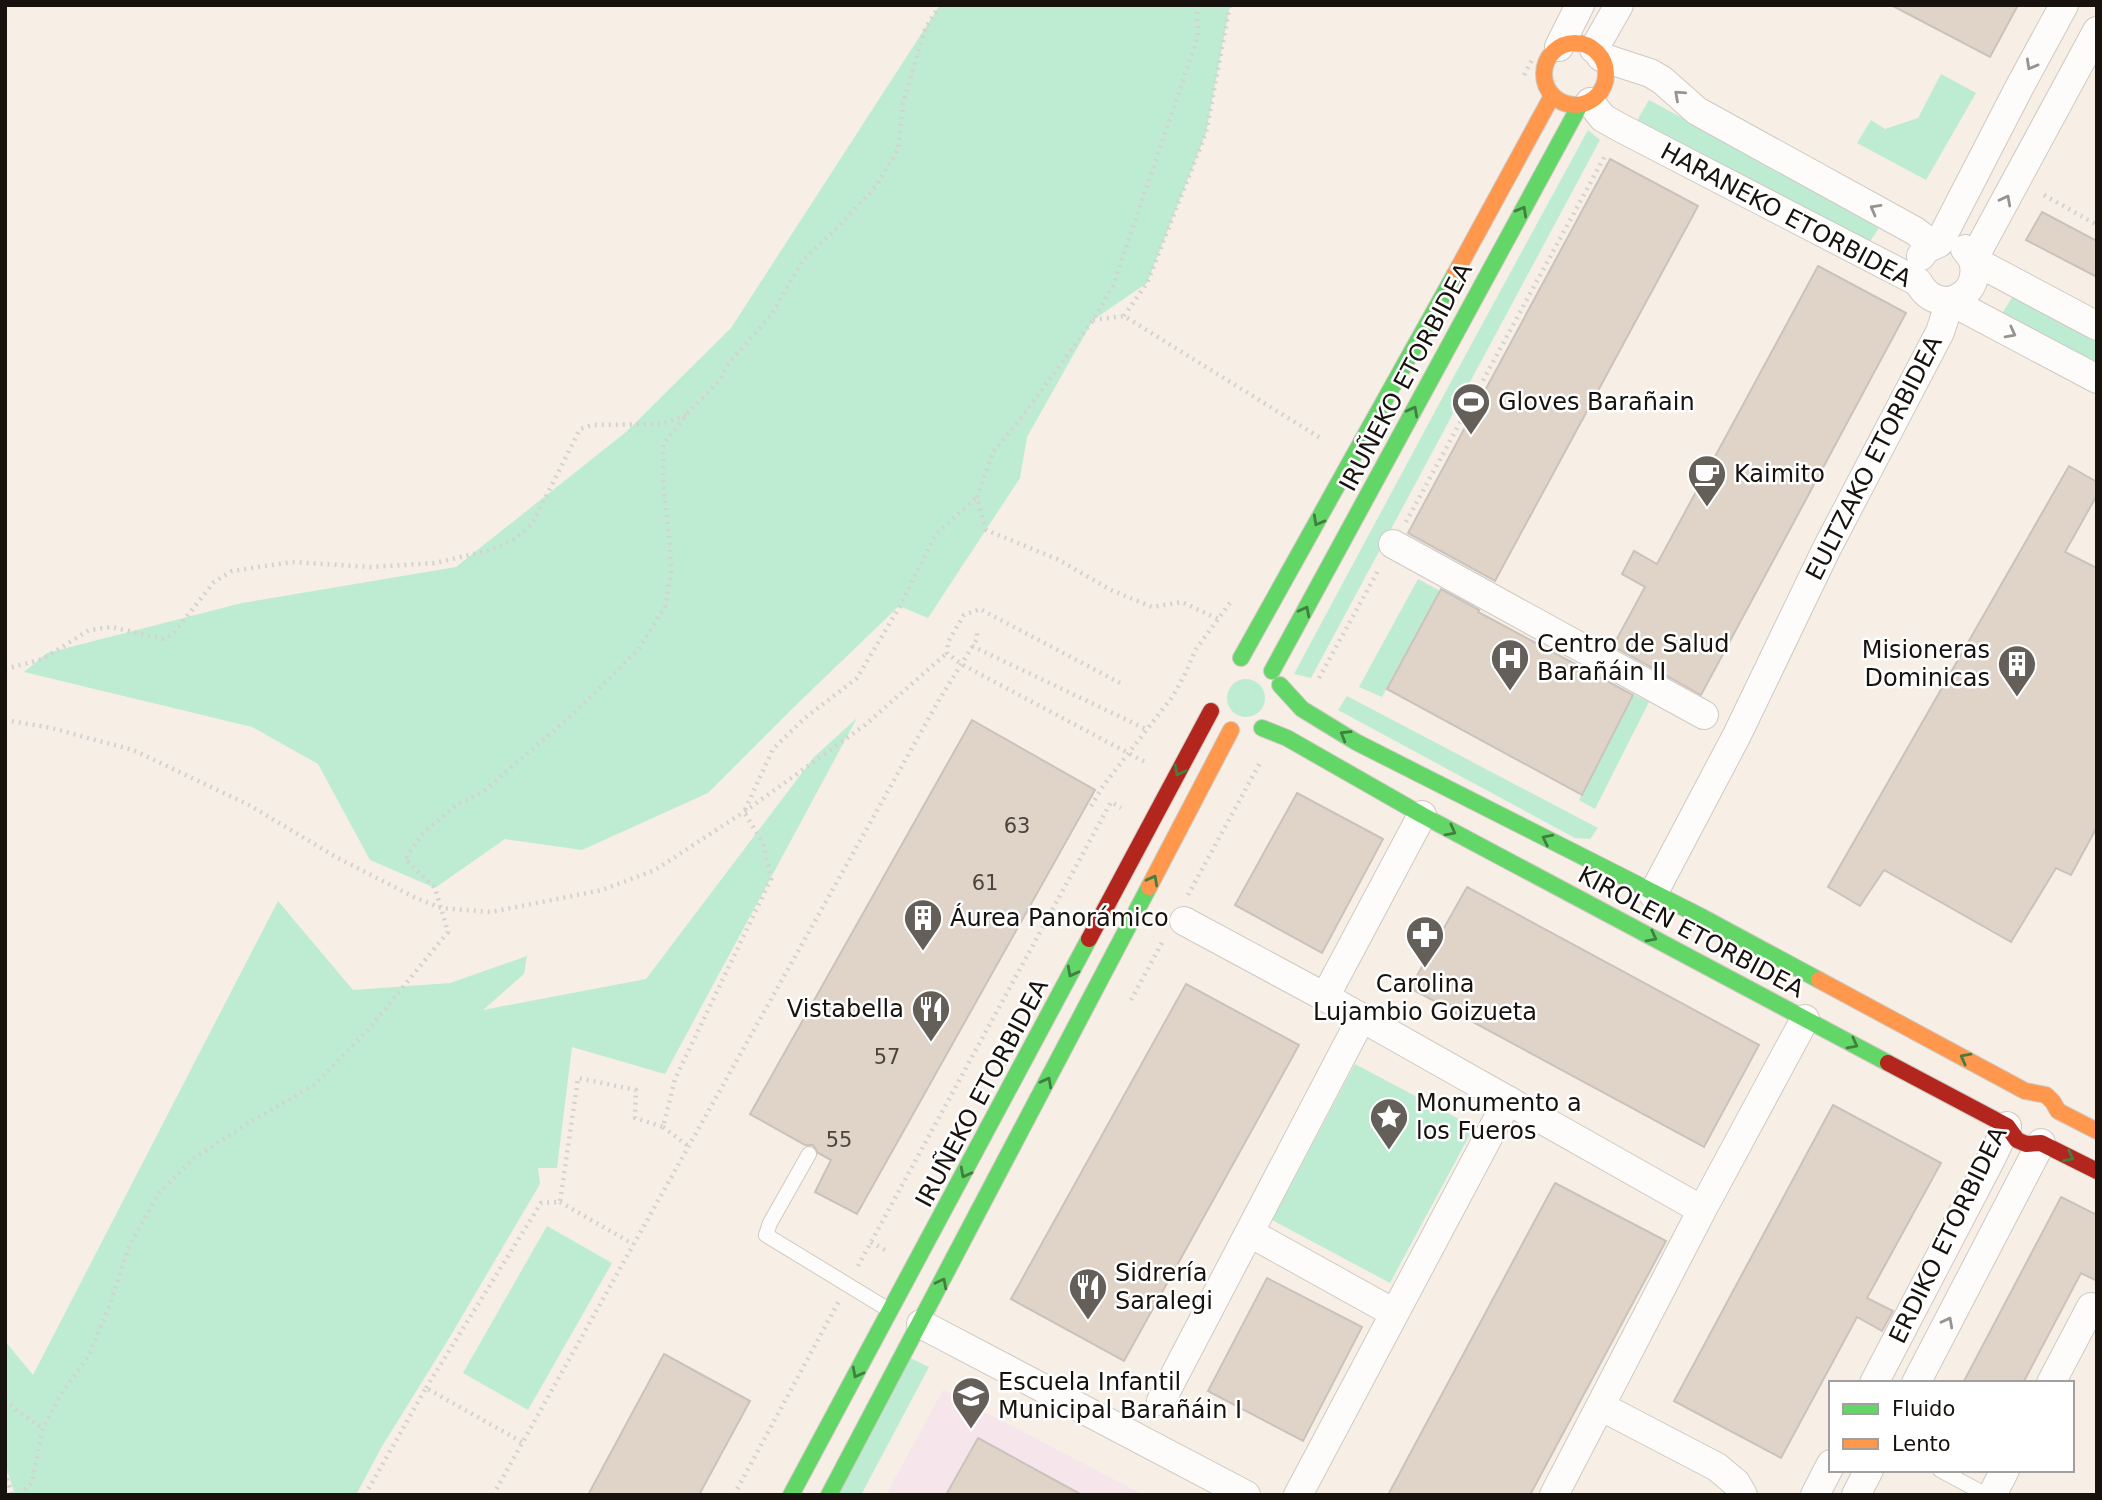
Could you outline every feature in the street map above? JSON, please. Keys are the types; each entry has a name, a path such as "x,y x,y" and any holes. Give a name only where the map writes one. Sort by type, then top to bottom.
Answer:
{"main road":[{"path":"1563,39 1585,44 1597,53 1605,66 1606,76 1604,87 1598,96 1585,104 1570,106 1552,96 1546,87 1544,67 1563,39"},
{"name":"IRUÑEKO ETORBIDEA","path":"1257,666 1479,230 1552,96"},
{"name":"IRUÑEKO ETORBIDEA","path":"1257,666 1585,104"},
{"path":"829,1495 1231,730 1242,732 1271,719 1281,697 1257,666"},
{"name":"KIROLEN ETORBIDEA","path":"1257,666 1302,709 1356,742 1702,917 2025,1091 2045,1094 2056,1104 2053,1129"},
{"name":"IRUÑEKO ETORBIDEA","path":"791,1495 1175,778 1210,705 1216,719 1231,730"},
{"name":"KIROLEN ETORBIDEA","path":"1271,719 1287,738 1422,815 1805,1019 2009,1111 2017,1140 2025,1143 2053,1129 2097,1131"},
{"name":"ERDIKO ETORBIDEA","path":"2009,1111 2025,1091"},
{"name":"KIROLEN ETORBIDEA","path":"2053,1129 2097,1171"}],"street":[{"path":"1563,39 1580,5"},
{"path":"1597,53 1619,5"},
{"path":"1917,282 1917,263 1922,254 1936,244 2064,5"},
{"name":"EULTZAKO ETORBIDEA","path":"1653,894 1737,735 1826,550 1940,332 1950,301 1959,299 1972,287 1975,269 1973,260 2097,31"},
{"name":"HARANEKO ETORBIDEA","path":"1597,53 1650,73 1662,80 1697,111 1936,244 1949,242 1959,245 1973,260 2097,327"},
{"name":"HARANEKO ETORBIDEA","path":"1585,104 1620,128 1917,282 1931,298 1950,301 2097,379"},
{"path":"1392,544 1704,715"},
{"path":"1325,997 1422,815"},
{"path":"1184,921 1362,1017 1702,1210"},
{"path":"1161,1401 1362,1017"},
{"path":"1554,1495 1805,1019"},
{"path":"1298,1495 1508,1100"},
{"name":"ERDIKO ETORBIDEA","path":"1875,1381 1992,1159 2009,1111"},
{"name":"ERDIKO ETORBIDEA","path":"1917,1381 2053,1129"},
{"path":"1250,1233 1394,1313"},
{"path":"2053,1381 2091,1307 2097,1310"},
{"path":"921,1324 1246,1495"},
{"path":"1600,1406 1717,1467 1736,1483 1743,1495"},
{"path":"1815,1495 1829,1468"},
{"path":"1856,1495 1869,1472"},
{"path":"1988,1494 2004,1472"}],"lane":[{"path":"809,1154 766,1235 891,1311"},
{"path":"1944,1472 1988,1494"}],"path":[{"path":"20,1495 32,1482 43,1428 61,1394 89,1355 131,1244 159,1193 193,1159 314,1085 368,1030 448,932 435,888 405,859 423,833 455,806 484,791 573,714 638,650 665,607 671,571 663,485 663,445 686,415 719,381 729,363 772,314 803,260 875,187 898,150 903,103 925,29 940,5"},
{"path":"744,812 773,749 805,718 857,678 900,606 936,534 977,497 993,452 1093,320 1113,286 1198,36 1197,5"},
{"path":"1124,316 1147,284 1206,132 1230,5"},
{"path":"1524,75 1536,52 1553,36 1563,39"},
{"path":"1317,682 1606,153"},
{"path":"2044,195 2097,225"},
{"path":"1093,320 1124,316 1322,439 1328,429"},
{"path":"5,669 43,659 89,630 112,627 162,639 173,634 214,582 232,571 292,562 371,567 435,563 491,550 513,540 532,524 580,429 592,425 662,424 686,415"},
{"path":"977,497 986,530 1057,559 1111,590 1152,607 1182,602 1218,619"},
{"path":"1091,806 1103,786 1173,696 1196,649 1234,597"},
{"path":"5,720 51,728 133,750 249,805 336,857 441,908 491,912 602,890 655,870 744,812 864,724 947,653 948,642 964,615 980,609 1120,683"},
{"path":"493,1495 939,699 977,639 977,632"},
{"path":"972,646 1148,730"},
{"path":"947,653 961,664 1175,778"},
{"name":"IRUÑEKO ETORBIDEA","path":"734,1495 1111,802"},
{"path":"663,1127 674,1079 771,879 763,843 744,812"},
{"path":"560,1202 578,1078 636,1090 635,1118 663,1127 688,1146"},
{"path":"365,1495 426,1388 541,1203 560,1202 634,1244"},
{"path":"426,1388 522,1442"},
{"path":"5,1400 43,1428"},
{"path":"5,1472 12,1495"}],"shaded area":[{"name":"Escuela Infantil Municipal Barañáin I","path":"943,1390 1144,1495 886,1495"}],"green space":[{"path":"940,5 1230,5 1206,133 1147,283 1093,320 1027,437 1020,478 928,618 899,606 708,793 582,850 505,839 435,888 370,860 318,764 252,727 24,672 47,653 242,603 456,567 626,432 731,328"},
{"path":"1941,74 1976,93 1926,180 1857,143 1871,120 1885,129 1918,118"},
{"path":"1649,100 1881,225 1867,246 1636,122"},
{"path":"1588,130 1600,140 1311,678 1294,674 1453,378"},
{"path":"2013,296 2097,340 2097,365 2001,315"},
{"path":"1418,579 1440,591 1382,697 1359,687"},
{"path":"1246,679 1259,685 1265,698 1259,711 1246,717 1233,711 1227,698 1233,685"},
{"path":"1633,694 1649,702 1595,809 1579,800"},
{"path":"1347,696 1598,828 1590,839 1575,838 1338,710"},
{"path":"857,718 665,1074 572,1047 557,1168 538,1168 540,1184 381,1448 356,1495 15,1495 5,1463 5,1341 33,1375 278,901 353,990 450,983 527,956 524,974 483,1010 646,979 814,757"},
{"path":"1355,1064 1474,1127 1390,1283 1272,1220"},
{"path":"547,1226 612,1263 528,1410 463,1373"},
{"path":"904,1355 929,1367 861,1495 829,1495"}],"building":[{"path":"1891,5 2018,5 1990,57"},
{"path":"1610,159 1698,206 1495,581 1408,533"},
{"path":"2042,212 2097,241 2097,277 2026,240"},
{"path":"1818,266 1906,313 1701,695 1613,646 1645,587 1622,574 1634,551 1657,564"},
{"name":"Misioneras Dominicas","path":"2069,466 2097,482 2097,495 2065,552 2097,568 2097,827 2071,875 2056,868 2011,942 1884,870 1860,906 1828,887"},
{"name":"Centro de Salud Barañáin II","path":"1441,589 1479,610 1478,612 1633,695 1582,795 1387,689"},
{"name":"Áurea Panorámico","path":"972,720 1095,790 857,1214 815,1192 831,1160 818,1153 813,1145 805,1145 750,1114"},
{"path":"1297,793 1383,839 1322,953 1235,905"},
{"path":"1467,887 1759,1045 1704,1147 1410,988"},
{"path":"1186,984 1299,1045 1124,1361 1011,1299"},
{"path":"1833,1105 1941,1163 1867,1298 1893,1311 1882,1331 1857,1317 1781,1458 1674,1401"},
{"path":"1555,1183 1666,1241 1530,1495 1388,1495"},
{"path":"2061,1197 2097,1215 2097,1281 2081,1273 2024,1381 1964,1381"},
{"path":"1267,1278 1362,1327 1303,1441 1208,1391"},
{"path":"664,1354 750,1401 699,1495 588,1495"},
{"path":"978,1438 1082,1495 946,1495"}],"traffic: fast":[{"path":"1272,671 1580,105"},
{"path":"1241,658 1455,274"},
{"path":"1280,685 1302,709 1356,742 1702,917 1819,980"},
{"path":"1262,728 1287,738 1422,815 1888,1063"},
{"path":"829,1495 1149,887"},
{"path":"791,1495 1089,939"}],"traffic: slow":[{"path":"1569,43 1581,43 1597,52 1604,62 1606,74 1604,86 1597,96 1581,105 1569,105 1558,100 1549,91 1544,80 1544,68 1549,57 1558,48 1569,43"},
{"path":"1455,274 1552,96"},
{"path":"1149,887 1231,730"},
{"path":"1819,980 2025,1091 2046,1095 2058,1111 2097,1131"}],"traffic: jam":[{"path":"1089,939 1211,711"},
{"path":"1888,1063 2007,1126 2017,1140 2026,1144 2041,1143 2097,1171"}],"place":[{"name":"Gloves Barañain","path":"1471,436"},
{"name":"Kaimito","path":"1707,508"},
{"name":"Centro de Salud Barañáin II","path":"1510,692"},
{"name":"Misioneras Dominicas","path":"2017,698"},
{"name":"Áurea Panorámico","path":"923,952"},
{"name":"Carolina Lujambio Goizueta","path":"1425,969"},
{"name":"Vistabella","path":"931,1043"},
{"name":"Monumento a los Fueros","path":"1389,1151"},
{"name":"Sidrería Saralegi","path":"1088,1321"},
{"name":"Escuela Infantil Municipal Barañáin I","path":"971,1430"}]}
